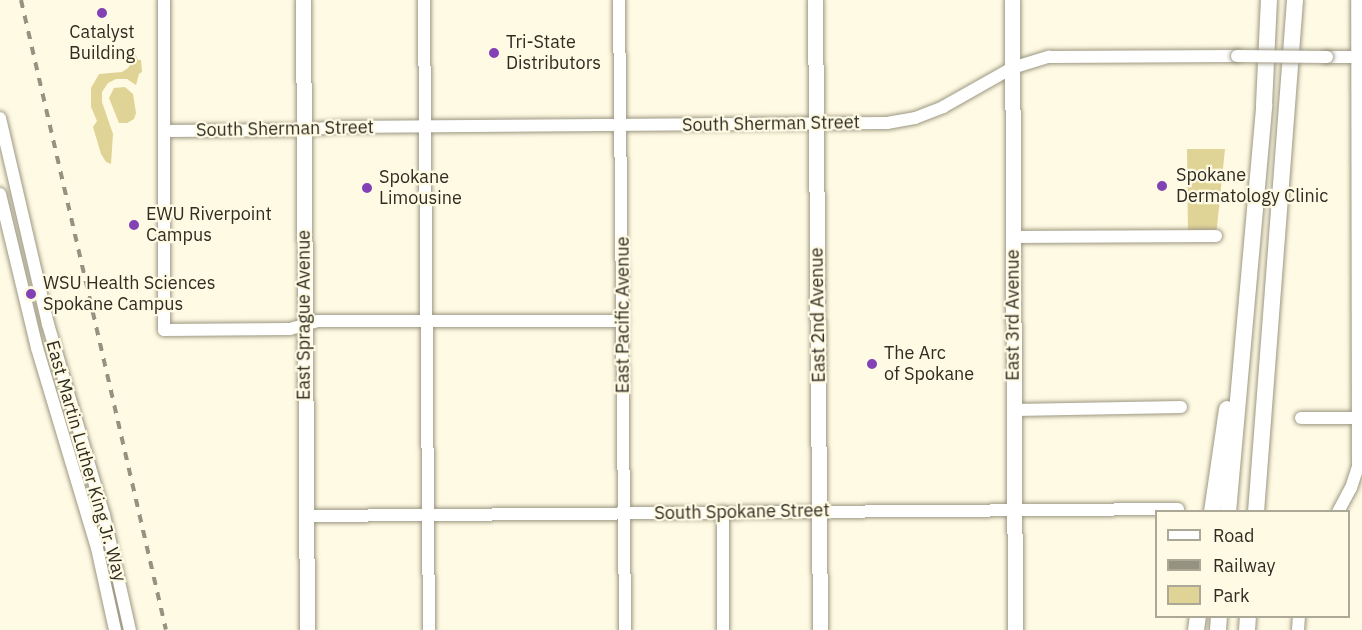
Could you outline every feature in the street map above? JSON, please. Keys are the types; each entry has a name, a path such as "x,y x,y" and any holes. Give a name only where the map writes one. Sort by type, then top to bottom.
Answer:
{"highway":[{"path":"1228,510 1264,105 1269,0"},
{"path":"1256,510 1295,0"},
{"path":"1212,510 1256,201"}],"main road":[{"name":"East Sprague Avenue","path":"303,0 307,630"},
{"name":"East 2nd Avenue","path":"815,0 820,630"},
{"name":"East 3rd Avenue","path":"1012,0 1015,630"}],"street":[{"path":"164,0 164,330 290,329 318,321 623,321"},
{"path":"424,0 429,630"},
{"name":"East Pacific Avenue","path":"620,0 625,630"},
{"path":"1339,510 1351,488 1358,467 1360,418 1357,0"},
{"name":"South Sherman Street","path":"165,131 303,130 339,126 887,123 915,118 943,107 1012,68 1049,57 1359,57"},
{"name":"East Martin Luther King Jr. Way","path":"0,118 4,159 48,324 112,542 130,630"},
{"name":"East Martin Luther King Jr. Way","path":"0,194 36,348 97,548 115,630"},
{"path":"1013,237 1216,236"},
{"path":"1014,410 1181,407"},
{"path":"1301,418 1360,418"},
{"name":"South Spokane Street","path":"306,516 1178,509"},
{"path":"723,512 723,630"}],"green space":[{"path":"134,51 138,60 141,60 142,72 139,74 136,85 127,79 116,79 108,83 102,92 102,102 113,134 111,164 106,162 101,154 93,127 97,121 91,107 91,88 99,74 122,72 128,68 133,61"},
{"path":"125,87 133,94 136,113 134,119 127,123 119,123 109,98 114,88"},
{"path":"1187,149 1225,149 1216,236 1188,236"}],"railway":[{"path":"21,0 166,630"}],"place":[{"name":"Catalyst Building","path":"102,13"},
{"name":"Tri-State Distributors","path":"494,53"},
{"name":"Spokane Dermatology Clinic","path":"1162,186"},
{"name":"Spokane Limousine","path":"367,188"},
{"name":"EWU Riverpoint Campus","path":"134,225"},
{"name":"WSU Health Sciences Spokane Campus","path":"31,294"},
{"name":"The Arc of Spokane","path":"872,364"}]}
